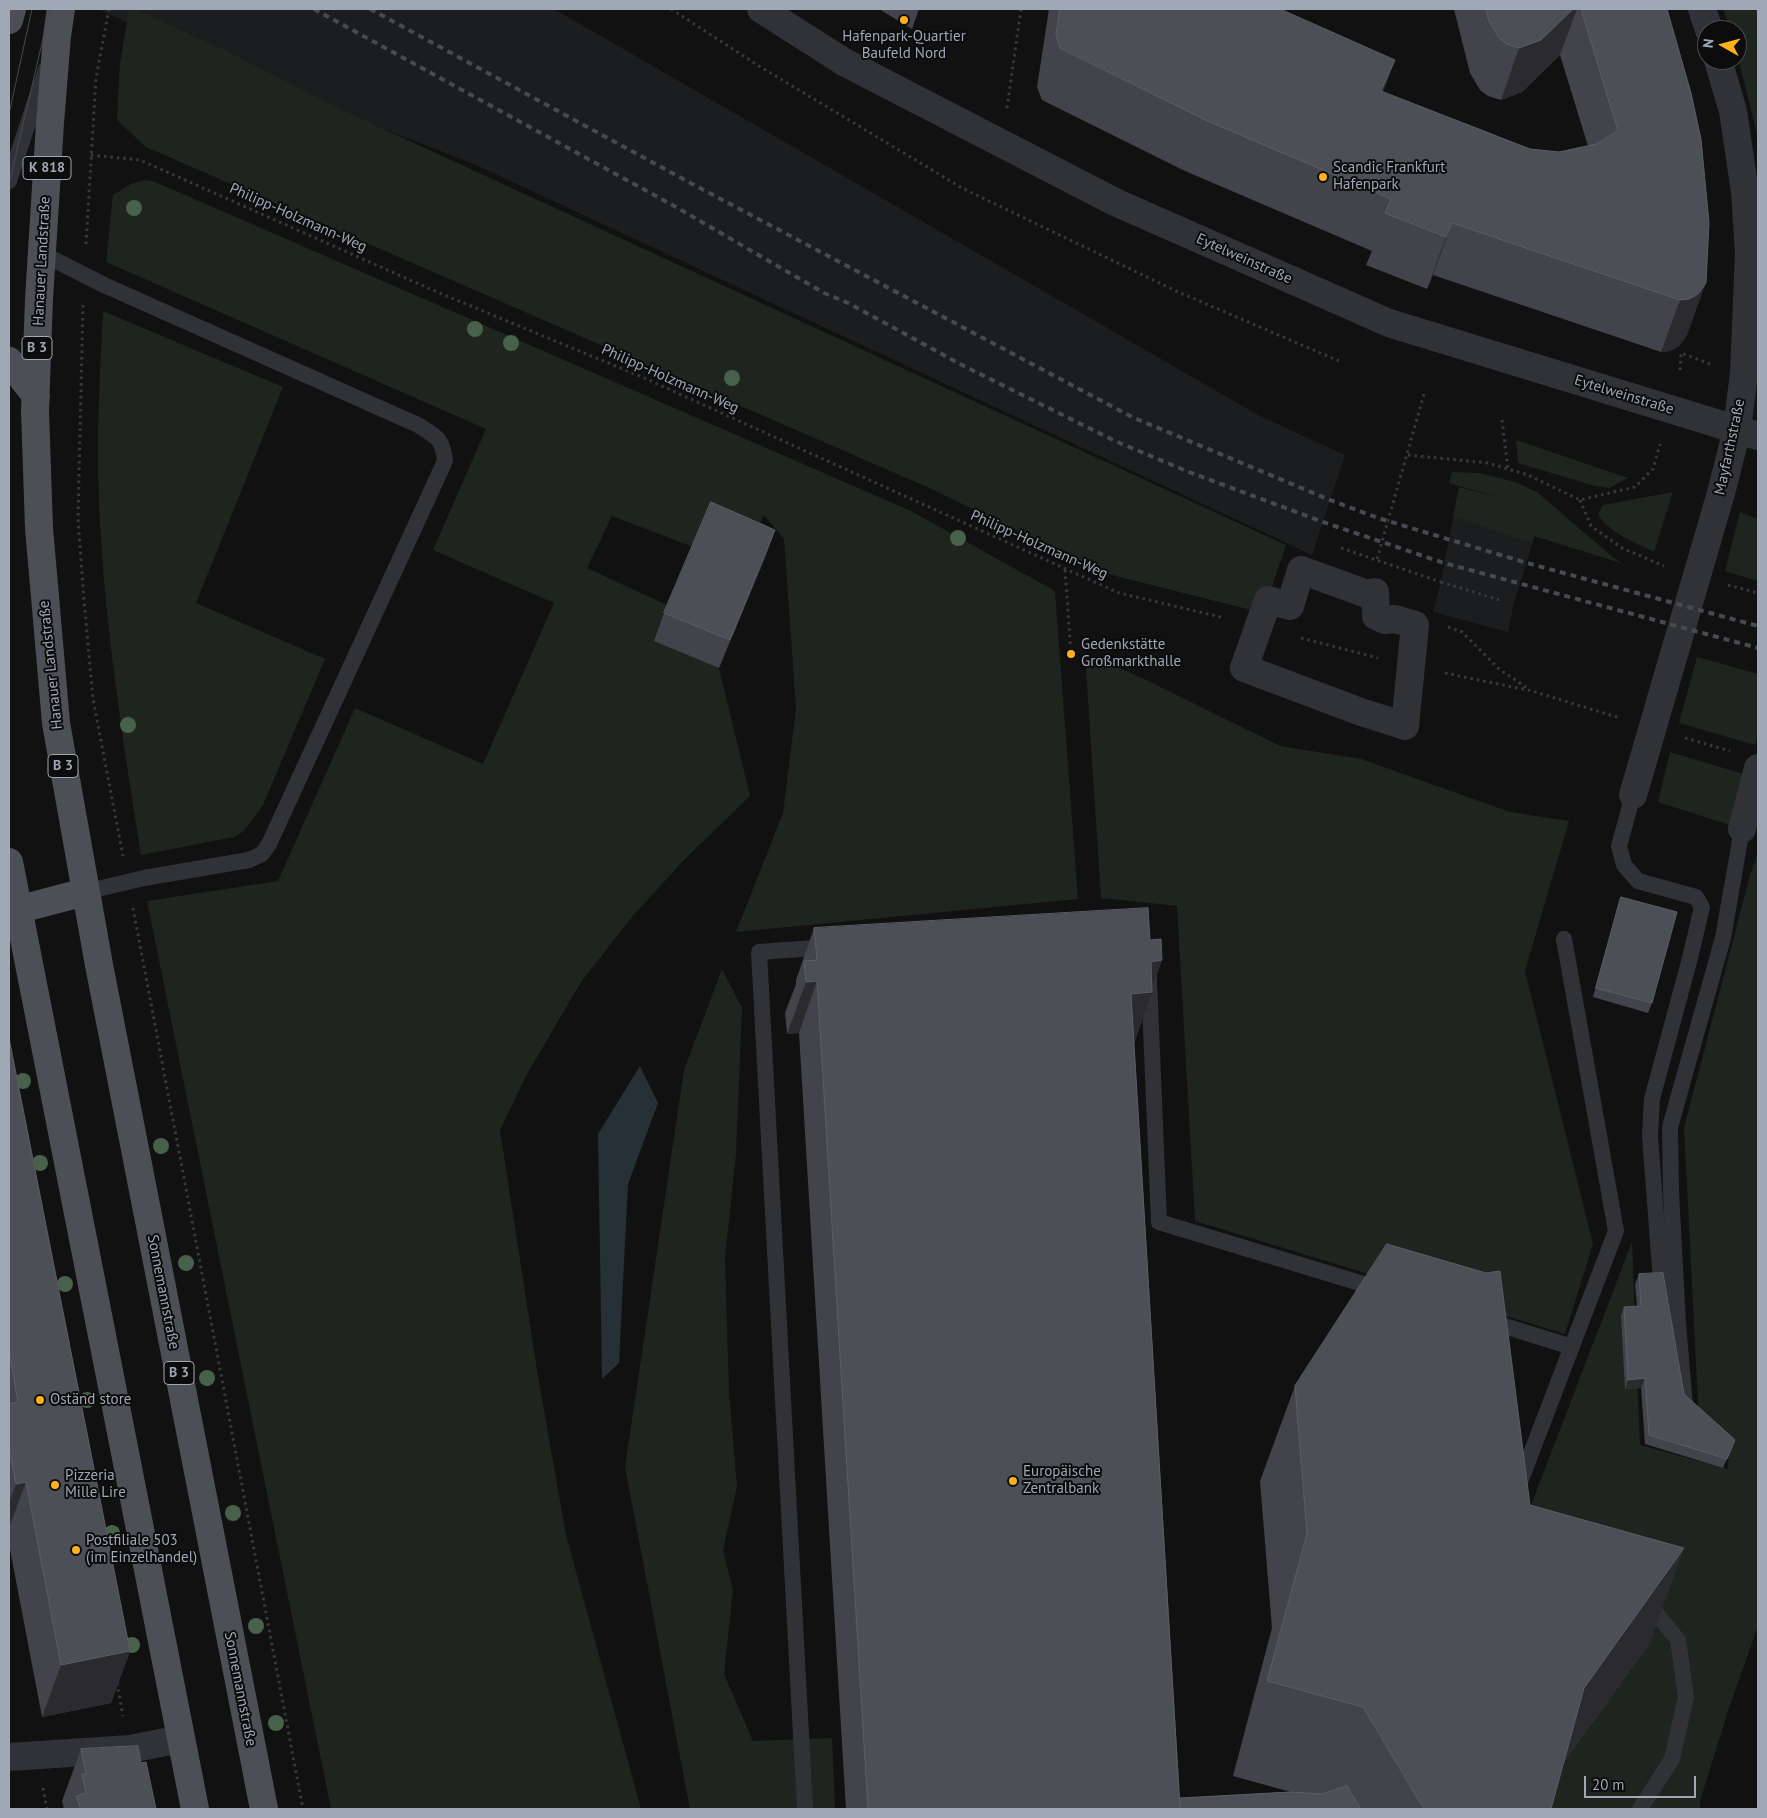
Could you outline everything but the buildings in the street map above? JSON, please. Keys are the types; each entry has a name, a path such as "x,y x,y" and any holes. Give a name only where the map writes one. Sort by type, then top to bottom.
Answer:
{"main road":[{"path":"9,20 12,9"},
{"name":"Hanauer Landstraße","path":"61,9 56,36 41,253 36,396 38,528 56,723 85,892"},
{"name":"B 3","path":"9,361 36,396"},
{"path":"9,862 13,912 195,1809"},
{"path":"13,912 85,892"},
{"name":"Sonnemannstraße","path":"85,892 264,1809"}],"street":[{"name":"Eytelweinstraße","path":"761,9 844,62 1115,202 1389,323 1748,433"},
{"name":"Mayfarthstraße","path":"1633,795 1698,576 1748,433 1744,374 1749,253 1745,192 1733,111 1721,70"},
{"path":"1301,570 1366,594 1375,592 1376,616 1385,620 1395,618 1415,625 1405,726 1361,712 1244,668 1268,600 1290,606 1301,570"},
{"path":"1742,829 1758,768"},
{"path":"9,1757 130,1749 181,1739"}],"lane":[{"name":"Hanauer Landstraße","path":"9,181 56,36"},
{"path":"41,253 84,275 418,425 433,434 443,445 444,461 269,844 262,854 249,860 128,882 85,892"},
{"path":"1633,795 1619,846 1624,865 1638,881 1696,896 1702,907 1652,1099 1650,1136 1672,1428"},
{"path":"1688,1436 1678,1324 1671,1192 1670,1127 1723,938 1742,829"},
{"path":"1522,1503 1515,1496 1616,1231 1564,938"},
{"path":"805,1809 759,952 849,945"},
{"path":"1149,963 1158,1222 1403,1296"},
{"path":"1469,1315 1572,1347"},
{"path":"1633,1590 1641,1595 1678,1640 1686,1697 1672,1759 1640,1809"}],"path":[{"path":"84,275 96,78 108,9"},
{"path":"672,9 758,66 962,188 1176,291 1339,361"},
{"path":"1002,143 1021,9"},
{"name":"Philipp-Holzmann-Weg","path":"91,155 140,160 437,292 642,377 1119,593 1232,620"},
{"path":"83,328 78,519 93,698 303,1809"},
{"path":"1680,370 1681,353 1696,360"},
{"path":"1352,651 1366,594 1408,455 1424,394"},
{"path":"1502,420 1508,469"},
{"path":"1408,455 1488,463 1528,475 1580,500 1634,487 1652,469 1660,444"},
{"path":"1580,500 1590,526 1622,548 1668,567"},
{"path":"1341,548 1503,601"},
{"path":"1065,570 1071,654"},
{"path":"1724,583 1758,593"},
{"path":"1677,735 1733,752"},
{"path":"116,1682 130,1749"}],"shaded area":[{"path":"98,9 554,9 1260,416 1345,455 1312,555 474,164 212,62"},
{"path":"129,9 135,9 226,51 336,107 1286,545 1263,613 1108,574 927,487 146,147 117,120 120,63"},
{"path":"1723,9 1758,9 1758,138 1741,70 1747,70 1747,20 1727,20"},
{"path":"145,180 153,181 911,511 1055,591 1078,899 736,932 783,813 796,708 784,539 764,515 748,550 693,547 612,516 587,568 669,606 719,668 750,796 683,861 631,918 581,982 527,1074 500,1130 537,1370 566,1535 641,1809 331,1809 147,901 278,881 355,708 483,764 554,603 433,550 486,429 106,262 113,195 131,184"},
{"path":"103,311 283,387 196,603 325,659 263,805 244,831 234,837 141,855 118,703 102,551 98,448"},
{"path":"1516,440 1628,478 1609,488 1595,486 1518,463"},
{"path":"1452,472 1479,473 1515,482 1537,492 1615,559 1624,564 1534,536 1532,543 1453,516 1459,487 1504,499 1449,483"},
{"path":"1459,487 1543,510 1514,603 1508,632 1433,612 1441,581"},
{"path":"1673,492 1654,552 1615,532 1598,514 1603,505"},
{"path":"1740,512 1758,519 1758,581 1725,571"},
{"path":"1085,653 1142,678 1280,746 1361,759 1510,812 1569,821 1525,971 1593,1244 1565,1334 1195,1221 1177,906 1101,898"},
{"path":"1697,657 1758,674 1758,735 1755,745 1679,723"},
{"path":"1670,752 1747,775 1733,826 1658,802"},
{"path":"1758,853 1758,1626 1729,1708 1700,1801 1700,1809 1542,1809 1495,1599 1632,1242 1640,1445 1728,1469 1729,1446 1699,1422 1684,1128 1750,875"},
{"path":"722,969 742,1008 736,1154 725,1258 729,1391 737,1486 723,1550 733,1590 724,1674 753,1741 832,1738 835,1809 690,1809 625,1467 684,1070"},
{"path":"640,1066 658,1103 628,1184 619,1363 602,1379 598,1134"}],"tram line":[{"path":"9,114 32,9"},
{"path":"9,184 50,9"}],"railway":[{"path":"314,9 676,207 824,293 848,303 962,365 1115,441 1189,472 1323,522 1444,563 1758,648"},
{"path":"370,9 683,179 1132,417 1330,500 1378,518 1527,563 1758,626"}],"place":[{"name":"Hafenpark-Quartier Baufeld Nord","path":"904,20"},
{"name":"Scandic Frankfurt Hafenpark","path":"1323,177"},
{"name":"Gedenkstätte Großmarkthalle","path":"1071,654"},
{"name":"Oständ store","path":"40,1400"},
{"name":"Europäische Zentralbank","path":"1013,1481"},
{"name":"Pizzeria Mille Lire","path":"55,1485"},
{"name":"Postfiliale 503 (im Einzelhandel)","path":"76,1550"}]}
